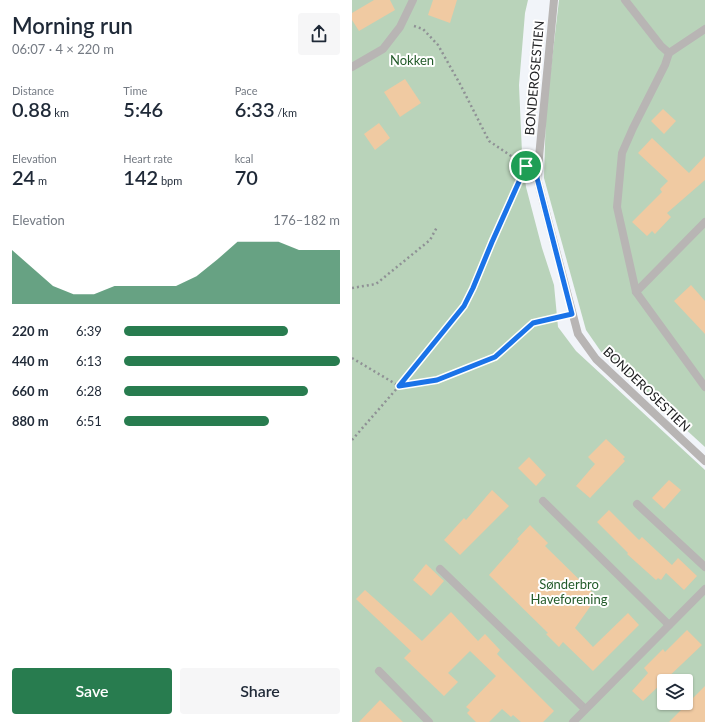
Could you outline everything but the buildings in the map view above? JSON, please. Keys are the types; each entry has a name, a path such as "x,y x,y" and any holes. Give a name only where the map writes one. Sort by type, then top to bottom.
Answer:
{"lane":[{"path":"352,67 383,49 400,27 413,0"},
{"name":"BONDEROSESTIEN","path":"554,0 537,178 578,334 596,359 705,461"},
{"path":"625,0 661,46 669,53"},
{"path":"705,30 669,53 665,65 622,153 617,206 636,292 705,387"},
{"path":"636,292 705,222"},
{"path":"543,501 669,625"},
{"path":"637,504 705,567"},
{"path":"440,569 585,709"},
{"path":"573,722 705,589"},
{"path":"379,671 429,722"}],"path":[{"path":"402,23 423,29 438,45 460,84 489,142 526,166 538,164"},
{"path":"352,440 399,386 464,306 526,166"},
{"path":"352,288 376,284 430,240 437,227"},
{"path":"352,358 399,386 437,380 495,357 533,323 572,314"}],"green space":[{"path":"352,0 528,0 525,13 519,85 522,153 526,187 542,248 554,285 558,327 576,351 705,470 705,722 352,722"},
{"path":"559,0 705,0 705,447 602,353 586,330 544,178 546,111"}],"route":[{"path":"538,164 537,178 572,314 533,323 495,357 437,380 399,386 464,306 526,166 538,164"}],"park label":[{"name":"Nokken","path":"412,60"},
{"name":"Sønderbro Haveforening","path":"569,592"}]}
